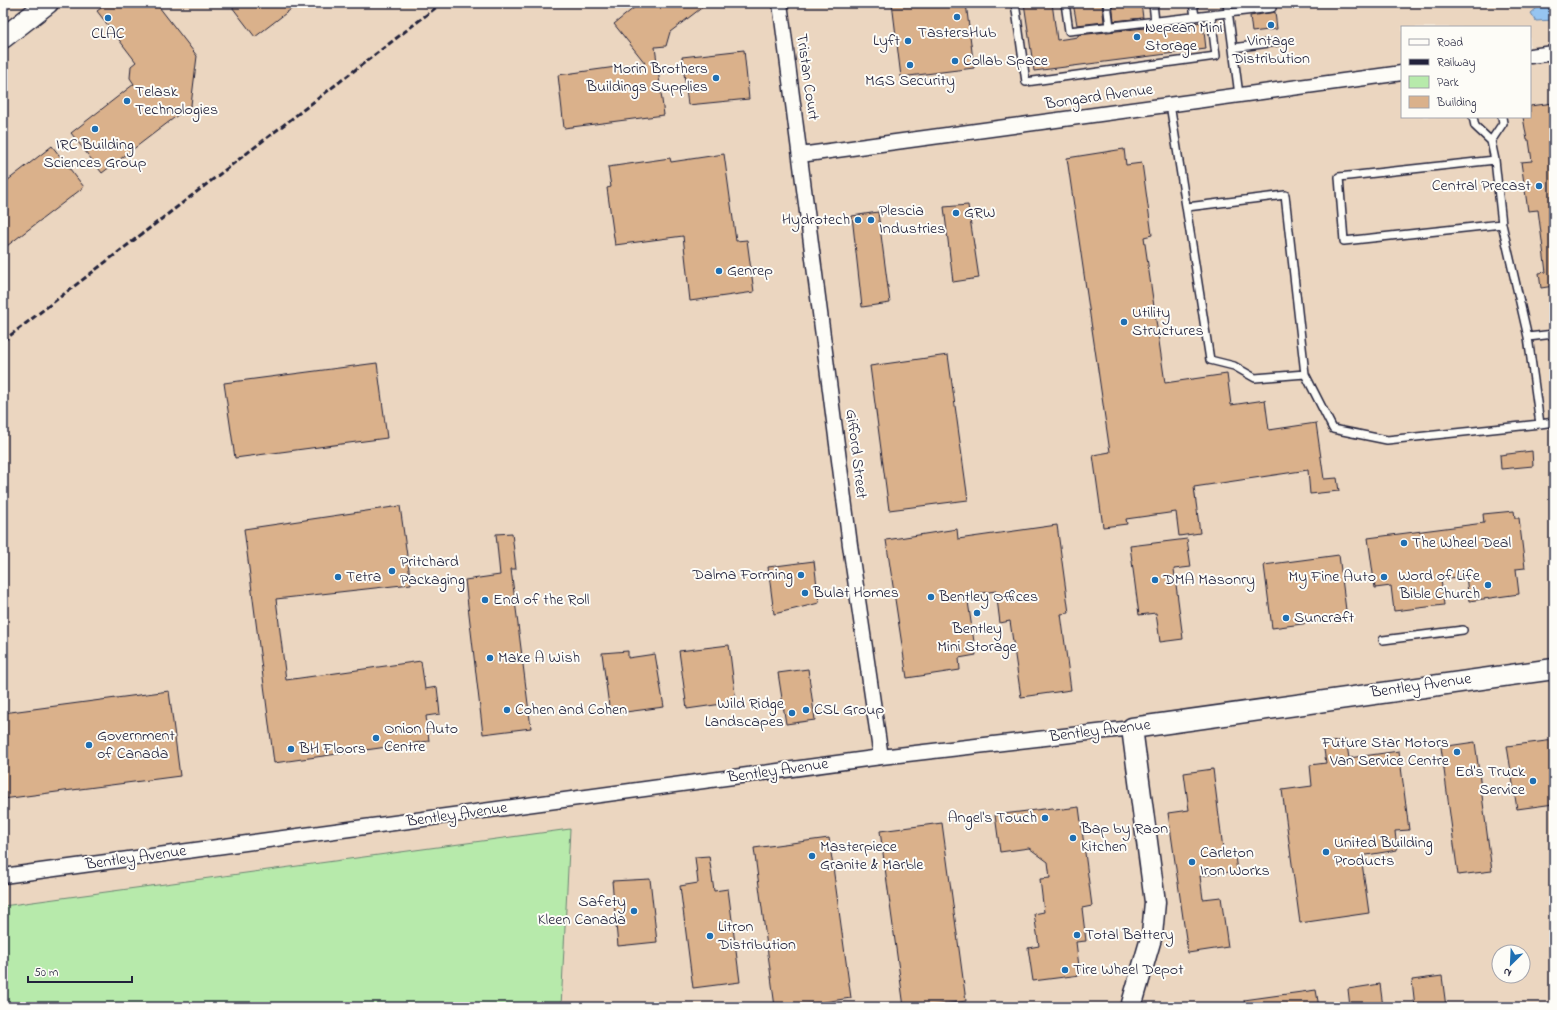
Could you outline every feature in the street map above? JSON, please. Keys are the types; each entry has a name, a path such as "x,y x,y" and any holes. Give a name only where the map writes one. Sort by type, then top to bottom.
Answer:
{"street":[{"path":"3,38 48,3"},
{"name":"Tristan Court","path":"780,3 800,155"},
{"path":"1531,56 1554,53"},
{"name":"Bongard Avenue","path":"800,155 1401,73"},
{"name":"Gifford Street","path":"800,155 850,546 881,757"},
{"name":"Bentley Avenue","path":"3,876 881,757 1132,728 1554,669"},
{"path":"1131,1007 1152,935 1155,902 1132,728"}],"lane":[{"path":"1015,3 1026,82 1216,56 1211,15"},
{"path":"1065,3 1069,31 1272,8 1271,3"},
{"path":"1106,3 1110,27"},
{"path":"1152,3 1155,22"},
{"path":"1193,3 1194,17"},
{"path":"1227,3 1239,95"},
{"path":"1233,48 1277,42"},
{"path":"1170,104 1210,360 1234,366 1256,378 1305,374"},
{"path":"1473,118 1475,126 1491,141 1495,160 1502,224 1528,337 1540,424"},
{"path":"1491,141 1503,123 1502,118"},
{"path":"1495,160 1339,177 1344,240 1502,224"},
{"path":"1187,207 1284,195 1305,374 1333,429 1387,440 1554,422"},
{"path":"1528,337 1554,334"},
{"path":"1383,640 1463,630"}],"shaded area":[{"path":"3,3 1554,3 1554,1007 3,1007"}],"green space":[{"path":"570,829 561,1007 3,1007 3,906"}],"water":[{"path":"1543,3 1554,3 1554,20 1536,21 1531,13"}],"building":[{"path":"108,3 156,3 197,56 191,105 102,173 71,133 134,84 130,78 131,66 136,62 97,11"},
{"path":"229,3 299,3 255,37"},
{"path":"640,3 708,3 670,32 666,46 655,47 664,115 564,128 558,75 645,63 614,24"},
{"path":"892,3 966,3 974,68 901,77"},
{"path":"1024,3 1052,3 1057,40 1078,37 1078,35 1203,22 1206,49 1034,71"},
{"path":"1073,3 1102,3 1104,22 1077,25"},
{"path":"1112,3 1141,3 1143,18 1114,21"},
{"path":"1275,12 1277,29 1252,32 1250,16"},
{"name":"Morin Brothers Buildings Supplies","path":"744,50 749,99 688,105 682,57"},
{"name":"Central Precast","path":"1554,103 1554,286 1541,288 1539,273 1546,272 1538,210 1528,211 1521,162 1532,161 1529,140 1527,140 1523,118 1531,118 1531,106"},
{"path":"52,146 84,187 3,249 3,184"},
{"name":"Utility Structures","path":"1124,149 1126,165 1142,163 1152,235 1144,237 1165,383 1227,374 1231,405 1265,400 1269,430 1316,423 1324,479 1337,478 1339,491 1310,494 1308,470 1194,487 1200,533 1179,536 1176,512 1126,519 1127,524 1103,527 1093,455 1110,452 1067,158"},
{"path":"724,154 736,241 747,240 754,292 690,301 683,236 615,245 607,188 611,187 608,167 670,158 671,162"},
{"path":"968,205 979,278 953,282 944,207"},
{"path":"878,212 890,303 862,307 852,216"},
{"path":"948,355 968,500 889,510 870,366"},
{"path":"377,363 387,438 235,458 224,383"},
{"path":"1532,451 1533,466 1501,469 1500,455"},
{"path":"400,506 411,584 276,599 286,680 421,661 425,689 437,687 440,714 426,716 429,741 274,763 244,529"},
{"path":"1514,511 1515,518 1519,518 1525,568 1516,569 1519,594 1469,601 1466,576 1441,579 1444,605 1394,611 1391,586 1375,588 1368,538 1484,523 1483,514"},
{"path":"1057,525 1069,613 1061,614 1071,690 1021,697 1010,621 1000,623 996,591 967,595 976,655 959,658 960,670 907,678 886,540 957,529 958,539"},
{"path":"512,533 516,569 511,569 531,728 483,734 465,580 500,575 496,534"},
{"name":"DMA Masonry","path":"1187,539 1191,567 1174,569 1183,639 1160,642 1156,613 1139,615 1130,546"},
{"path":"1339,555 1347,618 1272,628 1264,565"},
{"path":"814,561 819,603 774,614 768,567"},
{"path":"729,645 736,702 687,709 679,651"},
{"path":"628,651 628,658 655,654 664,707 610,714 602,653"},
{"path":"808,669 815,720 786,724 778,673"},
{"name":"Government of Canada","path":"169,691 180,776 3,799 3,713"},
{"name":"United Building Products","path":"1346,740 1349,758 1399,751 1409,830 1395,831 1397,850 1361,856 1369,913 1300,923 1282,790 1312,786 1310,765 1326,763 1323,743"},
{"name":"Ed's Truck Service","path":"1554,740 1554,804 1517,809 1507,746"},
{"path":"1475,742 1492,871 1458,875 1441,747"},
{"name":"Carleton Iron Works","path":"1213,769 1224,857 1235,856 1237,871 1200,876 1203,899 1221,897 1228,947 1188,953 1168,813 1189,810 1184,773"},
{"path":"1079,807 1092,906 1082,908 1086,941 1076,942 1080,975 1033,981 1028,948 1039,946 1034,914 1044,912 1040,879 1050,878 1048,862 1029,848 1000,852 995,815 1052,808 1055,810"},
{"path":"942,823 966,1001 921,1007 904,1007 880,831"},
{"path":"829,838 851,998 789,1007 775,1007 754,848"},
{"name":"Litron Distribution","path":"709,856 714,891 728,889 740,982 693,988 680,886 698,883 695,857"},
{"name":"Safety Kleen Canada","path":"650,879 657,942 618,946 612,881"},
{"path":"1442,976 1446,1007 1415,1007 1412,980"},
{"path":"1380,984 1383,1007 1350,1007 1348,989"},
{"path":"1316,990 1319,1007 1245,1007 1244,1000"}],"railway":[{"path":"3,341 442,3"}],"place":[{"name":"TastersHub","path":"957,17"},
{"name":"CLAC","path":"108,18"},
{"name":"Vintage Distribution","path":"1271,25"},
{"name":"Nepean Mini Storage","path":"1137,37"},
{"name":"Lyft","path":"908,41"},
{"name":"Collab Space","path":"955,61"},
{"name":"MGS Security","path":"910,65"},
{"name":"Morin Brothers Buildings Supplies","path":"716,78"},
{"name":"Telask Technologies","path":"127,101"},
{"name":"IRC Building Sciences Group","path":"95,129"},
{"name":"Central Precast","path":"1539,186"},
{"name":"GRW","path":"956,213"},
{"name":"Hydrotech","path":"858,220"},
{"name":"Plescia Industries","path":"871,220"},
{"name":"Genrep","path":"719,271"},
{"name":"Utility Structures","path":"1124,322"},
{"name":"The Wheel Deal","path":"1404,543"},
{"name":"Pritchard Packaging","path":"392,571"},
{"name":"Dalma Forming","path":"801,575"},
{"name":"Tetra","path":"338,577"},
{"name":"My Fine Auto","path":"1384,577"},
{"name":"DMA Masonry","path":"1155,580"},
{"name":"Word of Life Bible Church","path":"1488,585"},
{"name":"Bulat Homes","path":"805,593"},
{"name":"Bentley Offices","path":"931,597"},
{"name":"End of the Roll","path":"485,600"},
{"name":"Bentley Mini Storage","path":"977,613"},
{"name":"Suncraft","path":"1286,618"},
{"name":"Make A Wish","path":"490,658"},
{"name":"Cohen and Cohen","path":"507,710"},
{"name":"CSL Group","path":"806,710"},
{"name":"Wild Ridge Landscapes","path":"792,713"},
{"name":"Onion Auto Centre","path":"376,738"},
{"name":"Government of Canada","path":"89,745"},
{"name":"BH Floors","path":"291,749"},
{"name":"Future Star Motors Van Service Centre","path":"1457,752"},
{"name":"Ed's Truck Service","path":"1533,781"},
{"name":"Angel's Touch","path":"1045,818"},
{"name":"Bap by Raon Kitchen","path":"1073,838"},
{"name":"United Building Products","path":"1326,852"},
{"name":"Masterpiece Granite & Marble","path":"812,856"},
{"name":"Carleton Iron Works","path":"1192,862"},
{"name":"Safety Kleen Canada","path":"634,911"},
{"name":"Total Battery","path":"1077,935"},
{"name":"Litron Distribution","path":"710,936"},
{"name":"Tire Wheel Depot","path":"1065,970"}]}
